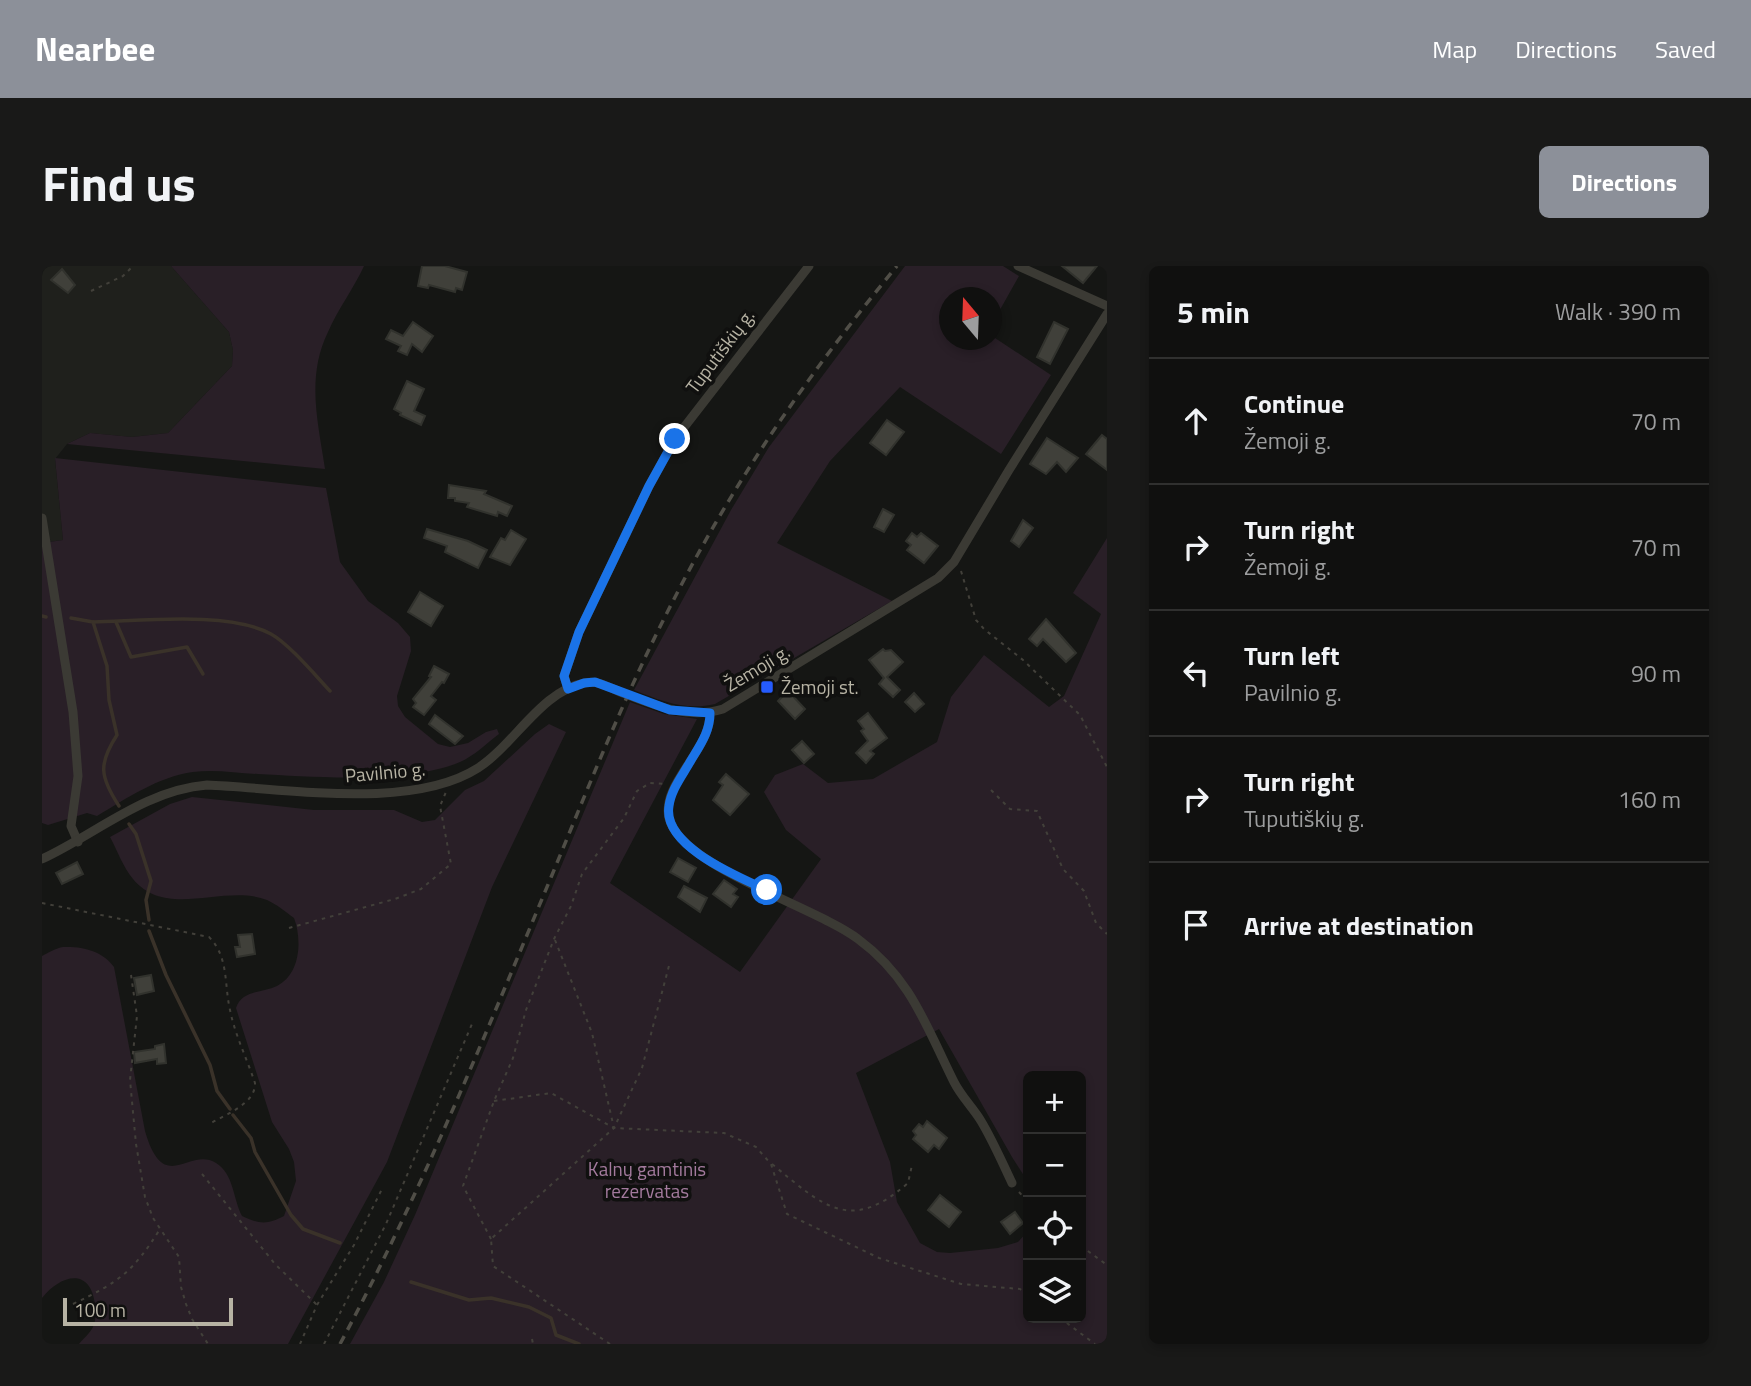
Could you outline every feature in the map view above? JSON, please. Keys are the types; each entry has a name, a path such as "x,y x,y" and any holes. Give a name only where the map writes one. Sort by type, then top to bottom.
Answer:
{"street":[{"name":"Tuputiškių g.","path":"568,689 564,676 579,632 649,486 675,439 809,266"},
{"path":"1018,266 1107,306"},
{"name":"Žemoji g.","path":"1012,1183 980,1120 955,1084 927,1022 904,984 882,959 857,937 726,872 681,838 670,821 668,808 676,786 709,730 710,713 737,701 913,595 938,578 954,562 1107,314"},
{"path":"42,518 73,712 78,776 71,826 78,842"},
{"name":"Pavilnio g.","path":"42,859 78,842 155,797 189,786 352,794 451,782 495,755 545,705 568,689 584,683 595,682 670,710 710,713"}],"path":[{"path":"91,291 123,276 134,266"},
{"path":"954,562 962,573 976,620 1023,660 1080,715 1107,767"},
{"path":"289,928 421,889 451,864 440,806 451,782"},
{"path":"610,1344 493,1266 491,1238 463,1186 513,1058 527,1010 554,939 571,906 582,874 624,818 637,791 650,783 676,786"},
{"path":"991,790 1010,809 1037,811 1063,869 1084,891 1096,923 1107,934"},
{"path":"42,903 209,937 216,944 222,955 233,1024 256,1090 251,1098 211,1123"},
{"path":"554,939 592,1033 614,1128"},
{"path":"491,1238 614,1128 642,1068 670,962"},
{"path":"131,975 137,1016 130,1080 136,1144 145,1198 153,1218 179,1257 181,1287 186,1304 208,1344"},
{"path":"324,1344 386,1224 472,1024"},
{"path":"494,1101 551,1093 614,1128 724,1133 756,1147 771,1164 812,1197 838,1209 859,1212 878,1205 908,1183 912,1165"},
{"path":"771,1164 787,1214 879,1258 961,1284 1023,1291"},
{"path":"202,1174 275,1264 317,1305"},
{"path":"1012,1183 1024,1197"},
{"path":"300,1344 317,1305 354,1245 383,1187"},
{"path":"73,1304 107,1288 136,1265 161,1228"},
{"path":"1086,1250 1107,1265"},
{"path":"1067,1323 1095,1344"},
{"path":"532,1339 533,1344"}],"shaded area":[{"path":"42,266 171,266 229,332 233,350 232,366 168,433 132,437 90,433 67,444 55,459 63,540 42,543"}],"green space":[{"path":"171,266 364,266 328,332 317,366 317,417 325,469 67,444 90,433 132,437 168,433 232,366 233,350 229,332"},
{"path":"905,266 1003,266 1019,276 1002,306 1002,287 939,287 939,350 1002,350 1002,343 1051,375 1001,454 900,387 830,461 777,543 892,601 715,704 684,706 634,690 731,510 769,447"},
{"path":"55,458 326,488 340,562 368,601 398,623 410,637 411,651 397,696 398,706 405,717 438,744 450,747 468,743 497,729 499,734 460,762 414,774 360,777 193,772 155,783 97,816 87,813 48,825 42,823 42,543 63,540"},
{"name":"Kalnų gamtinis rezervatas","path":"1107,538 1107,1344 350,1344 384,1282 415,1215 630,702 664,714 697,719 610,883 740,972 821,859 786,830 764,792 775,775 803,764 828,783 873,779 937,742 951,697 984,655 1049,707 1064,696 1101,614 1073,593","holes":["939,1029 1023,1174 1023,1071 1086,1071 1086,1323 1023,1323 1023,1236 1018,1242 998,1248 950,1253 937,1252 920,1243 897,1202 890,1162 856,1073"]},
{"path":"549,724 566,732 492,887 387,1162 288,1344 79,1344 92,1329 95,1319 95,1307 88,1284 74,1278 66,1280 42,1298 42,956 60,948 77,947 98,953 114,967 145,1131 152,1151 160,1161 169,1166 206,1159 216,1163 230,1180 242,1216 258,1222 273,1221 284,1216 296,1181 294,1162 272,1122 236,1008 243,998 277,986 291,973 298,955 297,926 294,918 267,900 250,896 179,899 162,897 147,891 129,874 110,837 170,804 192,797 314,810 394,810 422,822 435,820 465,790 484,781"}],"building":[{"path":"422,266 445,266 467,272 462,290 456,288 455,292 429,285 428,288 418,286"},
{"path":"1062,266 1097,266 1083,283"},
{"path":"62,269 75,285 68,293 51,280"},
{"path":"413,322 433,336 422,352 412,344 407,355 398,351 401,346 386,339 391,330 403,336"},
{"path":"1054,322 1068,329 1050,364 1037,357"},
{"path":"407,381 424,389 414,411 425,416 421,425 400,415 401,413 394,409"},
{"path":"887,420 904,432 886,455 870,443"},
{"path":"1102,435 1107,439 1107,470 1086,454"},
{"path":"1047,438 1078,458 1066,472 1057,462 1046,474 1030,464"},
{"path":"449,485 486,491 484,494 512,506 507,516 498,512 497,516 467,507 469,503 448,498"},
{"path":"883,509 894,515 884,532 874,527"},
{"path":"1023,520 1033,528 1019,547 1011,541"},
{"path":"427,529 468,541 487,550 478,568 445,552 447,546 424,538"},
{"path":"511,530 526,539 510,565 490,557 501,538 505,540"},
{"path":"912,533 917,537 921,533 938,546 924,563 907,550 911,545 906,541"},
{"path":"420,592 443,606 431,626 408,612"},
{"path":"1046,619 1076,653 1066,662 1043,639 1037,646 1029,639"},
{"path":"883,649 891,650 903,662 887,677 900,690 893,697 879,684 884,678 869,660"},
{"path":"434,666 449,674 431,696 436,700 424,715 413,707 416,703 413,699 431,677 429,676"},
{"path":"788,691 805,709 795,719 778,701"},
{"path":"914,693 924,704 915,712 905,702"},
{"path":"868,713 887,738 870,751 874,754 866,763 856,753 868,741 858,721"},
{"path":"435,715 463,736 455,744 429,724"},
{"path":"802,741 814,754 804,763 792,750"},
{"path":"726,774 749,794 730,815 713,800 723,785 719,782"},
{"path":"678,858 696,868 688,882 670,872"},
{"path":"77,862 83,874 62,884 56,873"},
{"path":"724,880 737,889 733,894 738,897 731,907 713,894"},
{"path":"684,886 707,898 700,912 678,897"},
{"path":"252,934 255,954 237,957 235,947 240,947 238,935"},
{"path":"151,975 154,991 137,995 134,978"},
{"path":"164,1044 166,1063 157,1064 157,1059 135,1063 134,1052 155,1049 155,1046"},
{"path":"927,1121 947,1138 939,1149 934,1145 928,1152 913,1139 916,1135 913,1131 919,1124 923,1127"},
{"path":"940,1195 961,1212 949,1227 928,1210"},
{"path":"1015,1212 1023,1223 1010,1234 1001,1222"}],"waterway":[{"path":"42,616 46,617"},
{"path":"71,618 93,622 107,666 109,700 117,735 107,754 104,770 108,787 119,806"},
{"path":"93,622 185,619 232,622 253,627 271,634 286,645 330,691"},
{"path":"116,622 131,657 187,647 203,674"},
{"path":"129,824 136,834 151,881 146,900 149,920"},
{"path":"149,931 166,975 210,1065 217,1091 230,1109"},
{"path":"233,1115 251,1138 255,1152 291,1215 303,1229 340,1243"},
{"path":"411,1282 469,1300 491,1298 529,1307 551,1318 556,1335 579,1344"}],"railway":[{"path":"340,1344 370,1287 452,1112 610,737 673,601 748,470 804,386 897,266"}],"place":[{"name":"Žemoji st.","path":"767,687"}],"route":[{"path":"675,439 649,486 579,632 565,669 564,681 568,689 595,682 670,710 710,713 709,730 673,792 668,808 670,821 681,838 695,850 726,872 767,890"}]}
